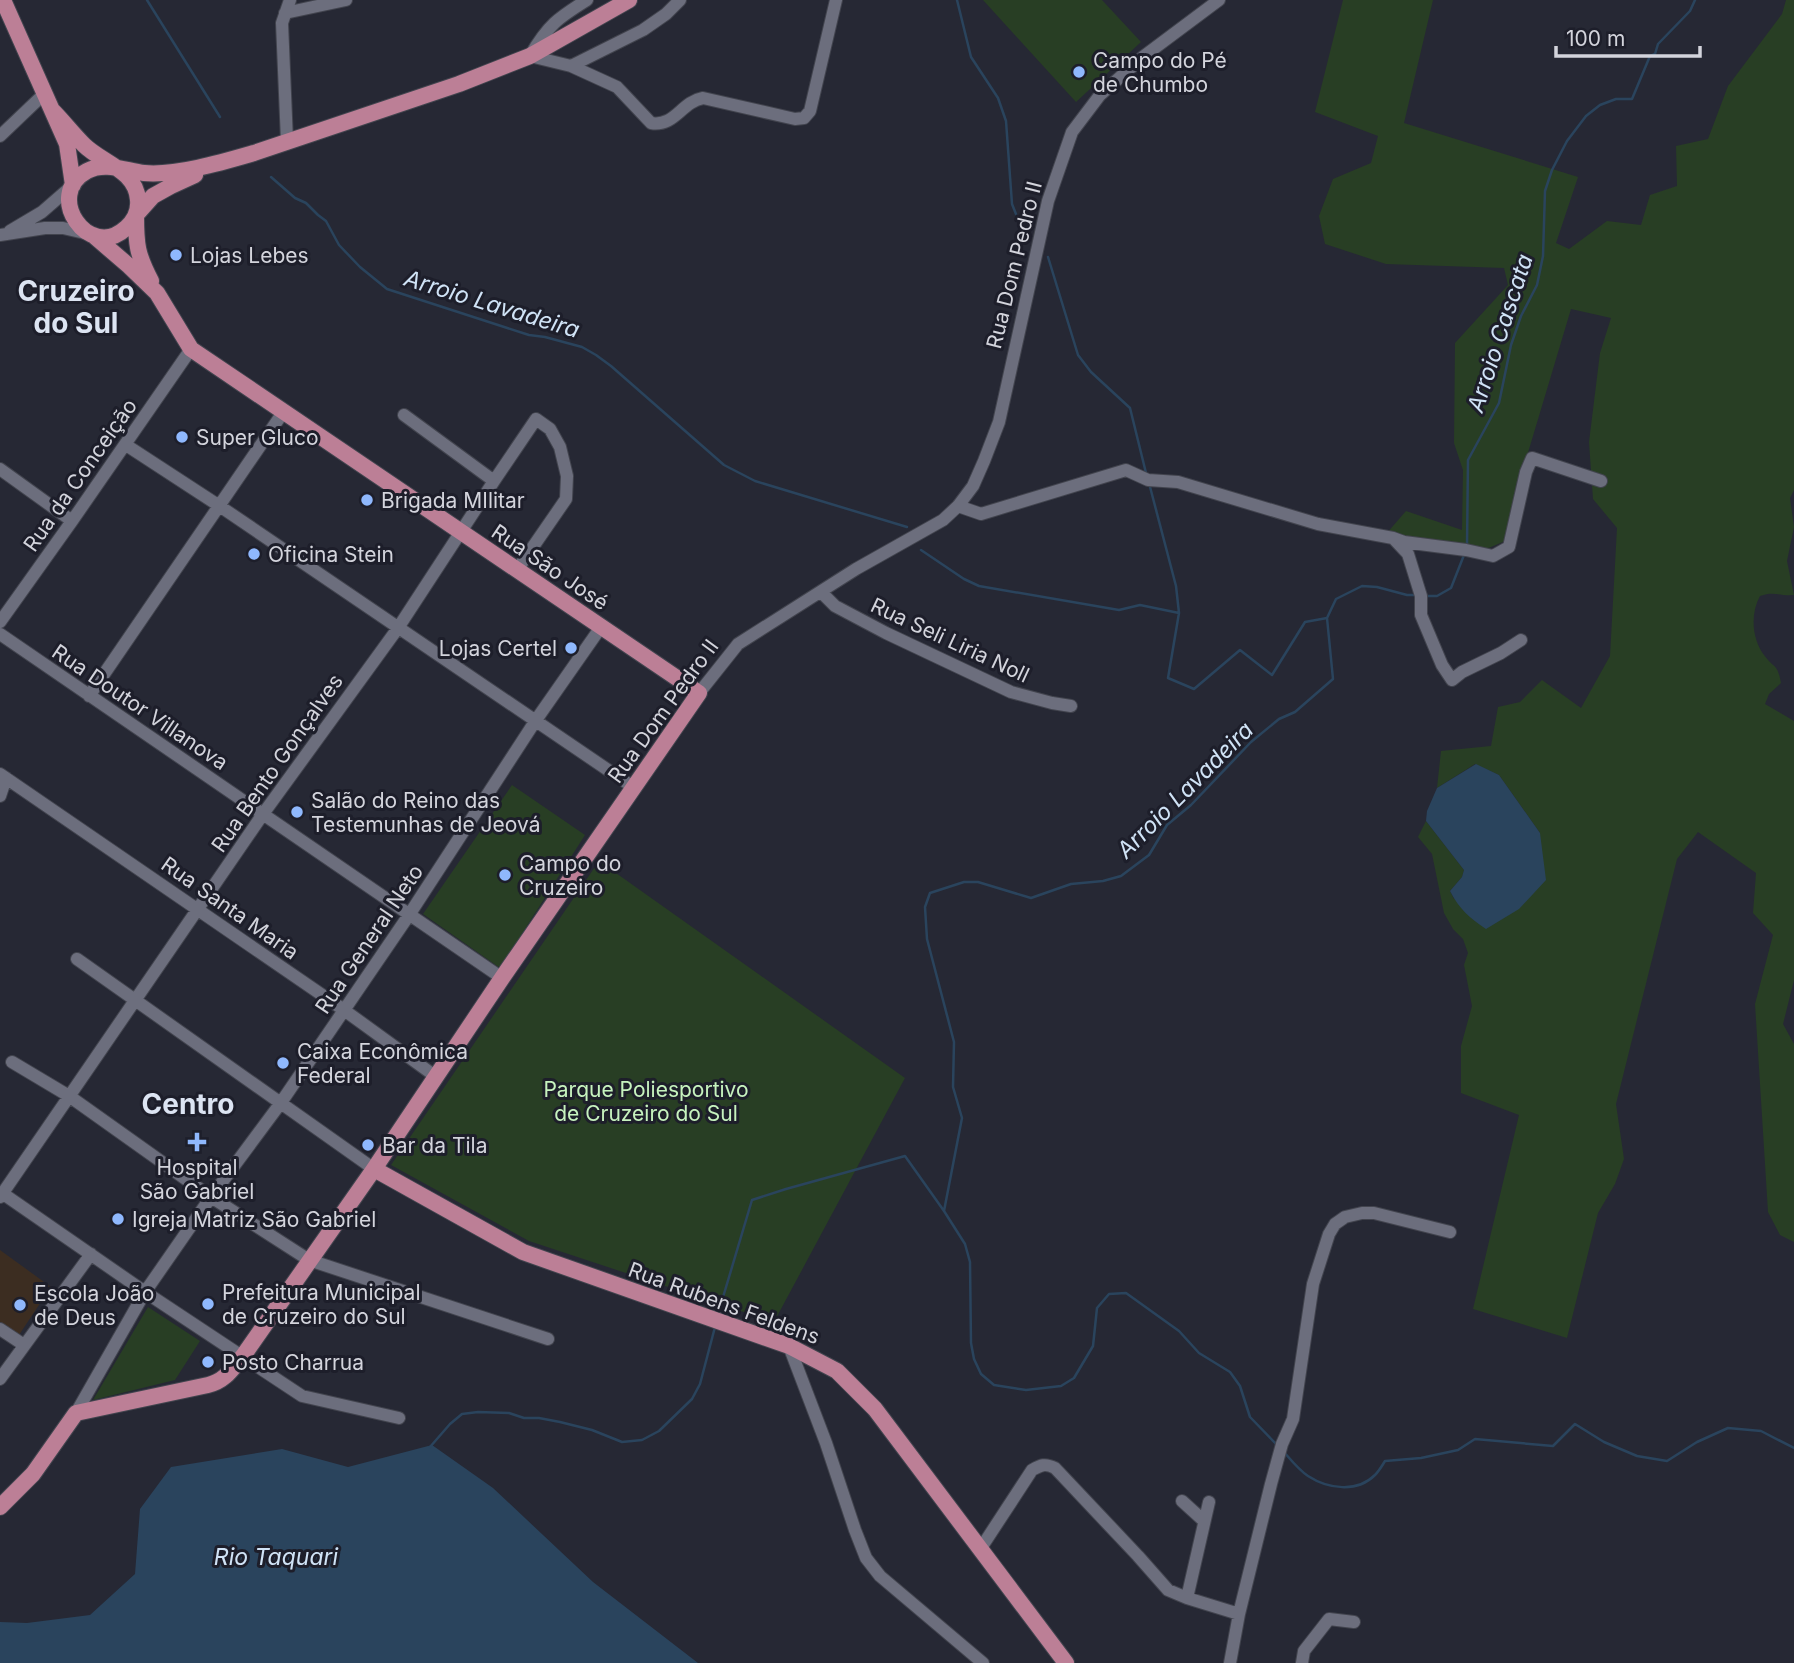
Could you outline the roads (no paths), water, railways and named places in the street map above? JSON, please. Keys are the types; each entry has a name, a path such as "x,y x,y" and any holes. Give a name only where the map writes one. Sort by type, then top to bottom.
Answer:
{"main road":[{"path":"234,159 156,174 104,166 89,169 73,185 70,211 78,226 93,236 115,235 128,227 153,196 170,186 234,159 447,88 530,56 629,0"},
{"path":"2,1 67,144 73,185"},
{"path":"52,110 84,146 132,181 138,206 136,243 139,257 157,293"},
{"name":"Rua São José","path":"93,236 157,293 191,349 699,693"},
{"name":"Rua Dom Pedro II","path":"76,1413 218,1383 226,1377 374,1168 699,693"},
{"name":"Rua Rubens Feldens","path":"374,1168 523,1252 789,1346 837,1371 875,1409 1066,1663"},
{"path":"0,1507 33,1474 76,1413"}],"street":[{"path":"287,141 282,23 290,0"},
{"path":"285,13 346,0"},
{"path":"587,0 550,26 530,56 571,66 617,87 651,123 658,124 667,123 690,103 703,98 796,119 804,118 810,111 836,0"},
{"path":"571,66 631,38 666,14 680,0"},
{"name":"Rua Dom Pedro II","path":"699,693 738,644 856,569 943,520 958,506 979,473 999,422 1048,201 1072,132 1100,95 1135,64 1219,0"},
{"path":"0,136 44,94"},
{"path":"4,234 42,212 73,185"},
{"path":"4,234 63,228 93,236"},
{"name":"Rua da Conceição","path":"0,622 191,349"},
{"path":"89,696 284,411"},
{"path":"404,415 494,481"},
{"name":"Rua Bento Gonçalves","path":"1,1195 263,814 398,628 536,419 550,429 559,447 567,476 566,499 517,570"},
{"path":"126,445 633,787"},
{"path":"958,506 981,514 1126,470 1148,480 1178,482 1318,524 1404,542 1493,556 1509,547 1526,472 1532,458 1601,481"},
{"path":"0,470 72,521"},
{"path":"1393,538 1408,554 1421,596 1421,615 1442,665 1452,680 1521,640"},
{"name":"Rua Seli Liria Noll","path":"821,592 835,606 886,633 1011,692 1071,706"},
{"name":"Rua General Neto","path":"76,1413 145,1292 280,1104 601,626"},
{"name":"Rua Doutor Villanova","path":"0,634 502,978"},
{"path":"0,796 3,776"},
{"name":"Rua Santa Maria","path":"3,776 436,1076"},
{"path":"77,959 374,1168"},
{"path":"12,1062 69,1096 211,1197 309,1261 548,1339"},
{"path":"1,1195 302,1396 399,1418"},
{"path":"1230,1663 1239,1614 1271,1484 1293,1419 1312,1284 1329,1234 1335,1224 1345,1217 1362,1213 1374,1213 1450,1232"},
{"path":"0,1379 91,1254"},
{"path":"0,1329 24,1345"},
{"path":"789,1346 866,1558 880,1576 983,1663"},
{"path":"981,1548 1032,1470 1047,1465 1055,1468 1168,1590 1239,1614"},
{"path":"1182,1501 1204,1521"},
{"path":"1187,1598 1209,1502"},
{"path":"1302,1663 1304,1651 1329,1619 1354,1622"}],"water":[{"path":"1476,764 1499,775 1540,833 1546,880 1519,909 1486,929 1465,913 1453,897 1450,891 1462,877 1464,870 1426,821 1427,811 1437,788"},
{"name":"Rio Taquari","path":"432,1445 493,1488 593,1582 698,1663 0,1663 0,1622 27,1623 90,1615 135,1574 140,1509 171,1467 282,1449 348,1467"}],"waterway":[{"name":"Arroio Lavadeira","path":"147,0 220,117"},
{"path":"957,0 971,57 998,98 1006,121 1012,204 1027,242"},
{"name":"Arroio Cascata","path":"1467,546 1468,460 1499,403 1511,345 1521,316 1537,285 1543,256 1545,191 1552,170 1567,141 1586,116 1600,105 1616,99 1632,99 1650,56 1655,54 1658,44 1690,11 1695,0"},
{"name":"Arroio Lavadeira","path":"271,177 326,221 339,245 387,289 529,335 582,347 611,366 724,465 755,481 907,527"},
{"path":"1048,257 1078,355 1091,372 1130,408 1146,473"},
{"name":"Arroio Lavadeira","path":"944,1211 962,1118 953,1087 954,1042 927,939 925,907 930,893 964,882 978,882 1031,898 1071,884 1121,876 1149,855 1167,825 1191,805 1251,742 1279,719 1295,712 1333,679 1327,618 1305,622 1272,675 1240,650 1194,689 1168,678 1179,613 1176,586 1149,483"},
{"name":"Arroio Lavadeira","path":"921,550 979,586 1119,610 1140,605 1179,613"},
{"name":"Arroio Cascata","path":"1425,596 1437,596 1451,588 1464,555"},
{"name":"Arroio Cascata","path":"1327,618 1336,599 1362,586 1415,595"},
{"path":"718,1314 752,1200 905,1156 965,1244 970,1262 971,1343 974,1359 981,1374 994,1385 1026,1390 1061,1386 1074,1378 1093,1346 1097,1308 1109,1294 1126,1293 1179,1331 1199,1353 1230,1372 1240,1386 1250,1417 1277,1445"},
{"path":"430,1447 462,1414 478,1412 509,1413 524,1418 560,1422 592,1430 622,1442 642,1440 659,1431 692,1399 700,1384 715,1327"},
{"path":"1284,1452 1308,1476 1324,1484 1351,1487 1368,1481 1385,1461 1421,1458 1458,1450 1475,1439 1553,1446 1575,1424 1604,1442 1637,1456 1667,1461 1697,1442 1728,1428 1761,1431 1794,1448"}],"place":[{"name":"Campo do Pé de Chumbo","path":"1079,72"},
{"name":"Lojas Lebes","path":"176,255"},
{"name":"Super Gluco","path":"182,437"},
{"name":"Brigada MIlitar","path":"367,500"},
{"name":"Oficina Stein","path":"254,554"},
{"name":"Lojas Certel","path":"571,648"},
{"name":"Salão do Reino das Testemunhas de Jeová","path":"297,812"},
{"name":"Campo do Cruzeiro","path":"505,875"},
{"name":"Caixa Econômica Federal","path":"283,1063"},
{"name":"Hospital São Gabriel","path":"197,1142"},
{"name":"Bar da Tila","path":"368,1145"},
{"name":"Igreja Matriz São Gabriel","path":"118,1219"},
{"name":"Prefeitura Municipal de Cruzeiro do Sul","path":"208,1304"},
{"name":"Escola João de Deus","path":"20,1305"},
{"name":"Posto Charrua","path":"208,1362"}],"district":[{"name":"Cruzeiro do Sul","path":"76,307"},
{"name":"Centro","path":"188,1104"}],"park label":[{"name":"Parque Poliesportivo de Cruzeiro do Sul","path":"646,1101"}]}
